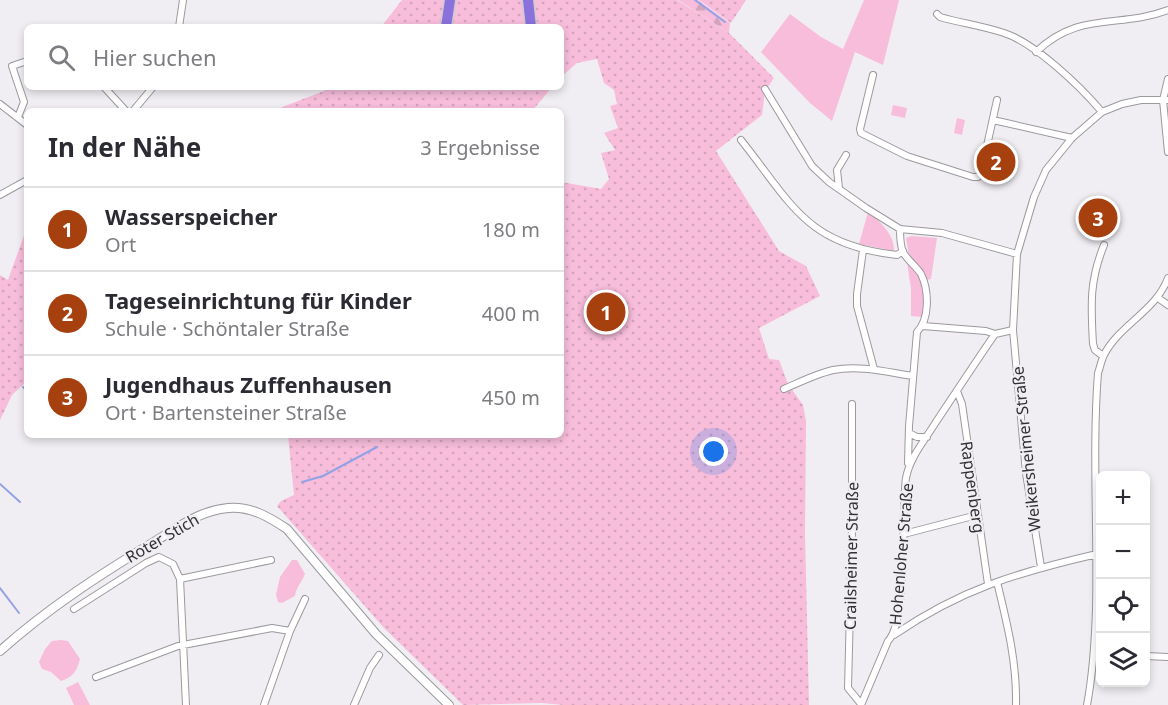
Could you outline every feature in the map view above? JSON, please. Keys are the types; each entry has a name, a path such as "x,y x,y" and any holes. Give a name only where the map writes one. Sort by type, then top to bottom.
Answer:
{"highway":[{"path":"446,24 450,0"},
{"path":"528,0 531,24"}],"street":[{"path":"179,24 183,0"},
{"path":"1036,52 1048,41 1085,24 1152,15 1168,10"},
{"path":"937,14 940,17 1004,33 1027,44 1085,92 1102,111"},
{"path":"18,117 24,102 12,66 24,62"},
{"path":"873,75 861,133 907,156 973,177 978,177 981,172 997,100"},
{"path":"1168,79 1166,100 1168,152"},
{"path":"765,89 812,166 840,189 900,229 950,235 1017,254"},
{"path":"107,90 123,108"},
{"path":"136,108 150,90"},
{"path":"923,326 987,331 995,334 1013,330 1017,254 1034,197 1046,170 1072,138 1102,111 1141,100 1166,100"},
{"path":"0,104 24,122"},
{"path":"993,120 1072,138"},
{"path":"741,140 801,218 842,243 864,250 897,255 903,251"},
{"path":"840,189 837,170 846,155"},
{"path":"0,195 24,182"},
{"path":"900,229 903,251 916,267 925,285 927,302 923,326 917,332 909,433 909,467"},
{"path":"1103,356 1095,350 1093,344 1091,299 1095,271 1104,245"},
{"path":"864,250 857,306 874,369"},
{"path":"1097,525 1098,373 1103,356 1167,288 1168,278"},
{"path":"1158,298 1168,304"},
{"name":"Weikersheimer Straße","path":"1013,330 1026,473 1041,567"},
{"name":"Hohenloher Straße","path":"861,704 888,641 894,636 898,617 905,490 909,467 915,453 995,334"},
{"path":"784,389 830,371 874,369 913,376"},
{"name":"Rappenberg","path":"957,391 962,404 988,584"},
{"name":"Crailsheimer Straße","path":"852,404 852,542 848,688 861,704"},
{"path":"909,433 917,438 927,437"},
{"name":"Roter Stich","path":"0,651 30,624 77,591 192,518 230,508 250,509 287,529 376,634 449,705"},
{"path":"904,534 977,515"},
{"path":"894,636 943,604 988,584 1041,567 1096,554"},
{"path":"74,609 159,557 173,564 180,579 186,705"},
{"path":"180,579 271,560"},
{"path":"1097,579 1097,633"},
{"path":"997,582 1012,646 1016,705"},
{"path":"264,705 270,682 305,599"},
{"path":"96,676 184,645 272,628 290,631"},
{"path":"354,705 370,668 379,655"},
{"path":"1150,656 1168,657"},
{"path":"1087,705 1096,660"}],"green space":[{"path":"402,0 677,0 729,33 774,78 765,91 762,115 716,151 779,251 806,266 820,296 759,328 769,359 779,360 788,384 803,405 806,421 805,533 809,705 564,705 542,703 463,705 384,628 277,506 281,501 294,495 288,438 564,438 564,183 601,189 609,179 601,153 615,150 604,133 618,128 610,106 617,104 614,90 604,83 597,59 577,63 564,74 564,24 383,24"},
{"path":"678,0 698,0 730,23 729,33"},
{"path":"699,0 746,0 731,23"},
{"path":"864,0 899,0 883,65 855,52 832,121 810,103 761,52 790,14 821,37 843,49"},
{"path":"550,90 534,108 280,108 324,91"},
{"path":"893,105 907,108 905,118 891,115"},
{"path":"957,118 965,120 962,135 954,133"},
{"path":"868,212 882,224 889,234 894,251 859,244"},
{"path":"24,235 24,384 12,395 0,420 0,275 8,280"},
{"path":"911,236 937,238 931,279 927,280 909,256 906,238"},
{"path":"907,262 920,280 924,301 923,317 911,316 911,289"},
{"path":"292,560 297,560 305,574 295,596 282,603 278,602 276,595 280,577"},
{"path":"52,641 68,641 80,659 74,673 61,681 51,672 42,669 39,662"},
{"path":"78,682 90,705 74,705 66,688"}],"waterway":[{"path":"695,0 725,22"},
{"path":"302,482 323,476 377,447"},
{"path":"0,484 20,502"},
{"path":"0,588 19,613"}],"place":[{"name":"Tageseinrichtung für Kinder","path":"996,162"},
{"name":"Jugendhaus Zuffenhausen","path":"1098,218"},
{"name":"Wasserspeicher","path":"606,312"}]}
